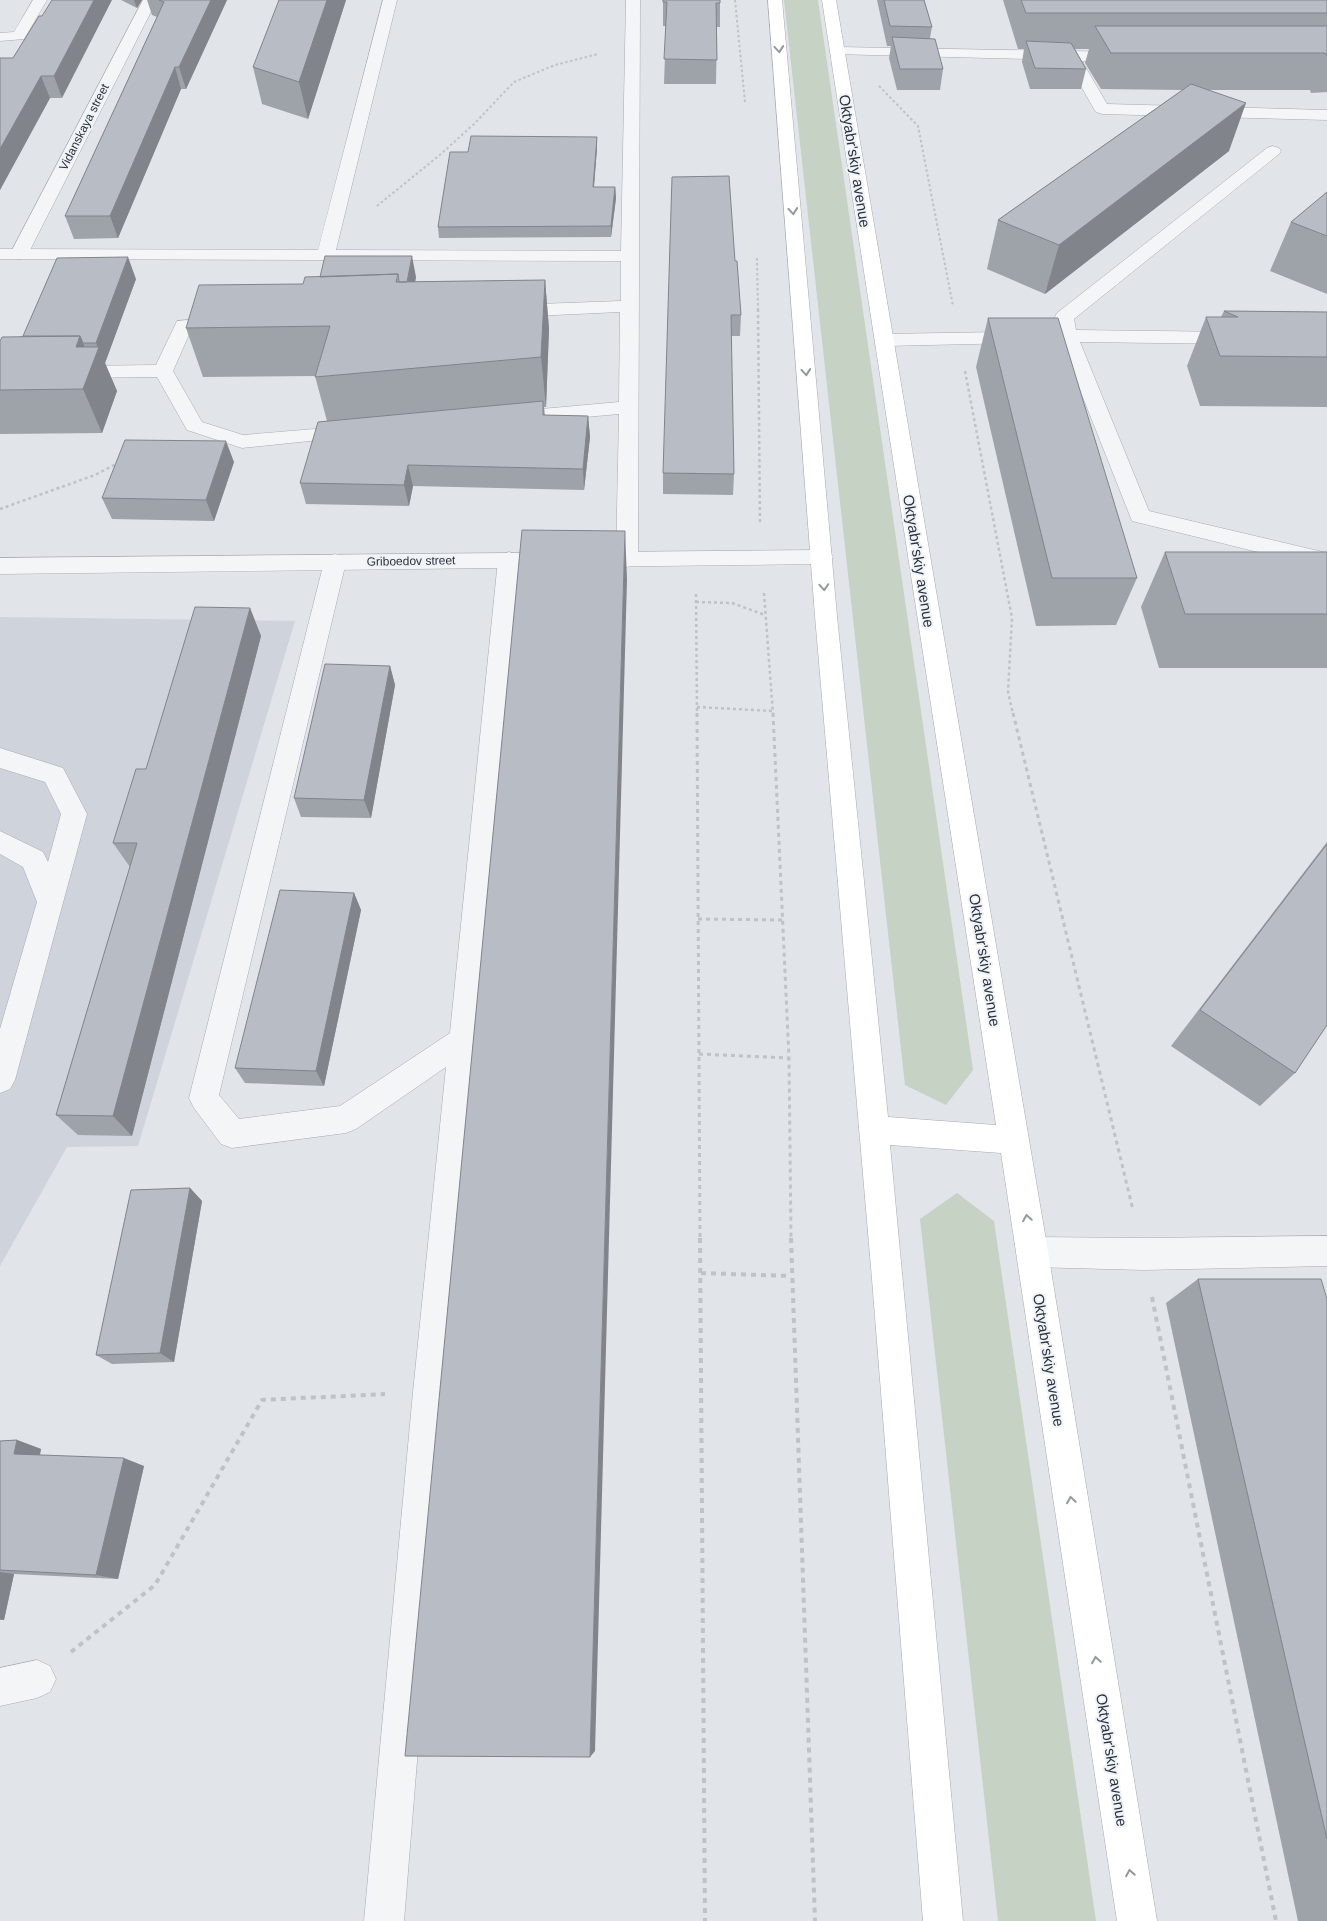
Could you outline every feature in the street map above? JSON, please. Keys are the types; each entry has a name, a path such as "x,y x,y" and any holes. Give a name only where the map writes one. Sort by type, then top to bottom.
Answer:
{"main road":[{"path":"775,0 822,557 875,1130 943,1921"},
{"name":"Oktyabr'skiy avenue","path":"829,0 1014,1140 1138,1921"},
{"path":"875,1130 1014,1140"}],"street":[{"path":"0,37 19,36 40,0"},
{"name":"Vidanskaya street","path":"19,254 150,0"},
{"path":"328,247 390,0"},
{"path":"627,559 633,0"},
{"path":"838,51 1072,58 1141,57"},
{"path":"1072,58 1102,109 1327,115"},
{"path":"1272,151 1064,317 1068,336 1140,516 1327,561"},
{"path":"0,254 328,247 630,256"},
{"path":"491,312 630,306"},
{"path":"163,370 184,325 243,322"},
{"path":"884,340 1068,336 1257,339"},
{"path":"0,373 163,370"},
{"path":"163,370 194,426 242,442 371,430"},
{"path":"490,420 629,407"},
{"name":"Griboedov street","path":"0,566 822,557"},
{"path":"384,1921 430,1392 509,560"},
{"path":"335,562 204,1098 232,1134 346,1119 464,1039"},
{"path":"0,758 54,775 74,814 0,1080"},
{"path":"0,841 34,860 50,902"},
{"path":"1032,1252 1144,1254 1326,1252"},
{"path":"0,1687 37,1680"}],"path":[{"path":"735,0 746,104"},
{"path":"328,247 476,123 514,82 555,64 632,45"},
{"path":"872,52 878,84 918,126 1012,618 1008,692 1144,1254 1276,1921"},
{"path":"757,255 761,557 773,710 789,1058 791,1276 815,1921"},
{"path":"0,509 95,475 120,462"},
{"path":"705,1921 696,602 732,603 765,615"},
{"path":"697,707 773,710"},
{"path":"698,919 783,920"},
{"path":"699,1054 789,1058"},
{"path":"701,1273 791,1276"},
{"path":"37,1680 155,1585 262,1400 430,1392"}],"shaded area":[{"path":"0,617 295,621 138,1146 67,1147 0,1266"}],"green space":[{"path":"784,0 818,0 973,1070 946,1105 905,1085"},
{"path":"957,1193 994,1221 1096,1921 998,1921 920,1219"}],"building":[{"path":"52,0 94,0 54,76 41,76 0,149 0,58 13,58 39,16 42,16"},
{"path":"159,0 211,0 179,67 175,67 110,216 65,216 164,2"},
{"path":"279,0 327,0 299,82 253,67"},
{"path":"663,0 720,0 720,3 716,3 717,60 664,59 667,2 663,2"},
{"path":"884,0 924,0 932,27 890,26"},
{"path":"1021,0 1327,0 1327,13 1026,13"},
{"path":"1095,26 1327,26 1327,56 1325,53 1111,53"},
{"path":"892,37 935,39 943,69 900,69"},
{"path":"1026,41 1071,43 1086,69 1035,68"},
{"path":"1191,84 1246,103 1059,245 998,220"},
{"path":"471,136 597,137 593,187 615,187 611,226 438,227 450,152 468,152"},
{"path":"729,176 741,315 731,315 734,474 663,473 672,177"},
{"path":"1327,192 1327,236 1291,222"},
{"path":"325,256 412,256 407,282 399,282 398,274 320,277"},
{"path":"128,257 96,343 83,343 80,336 23,336 57,258"},
{"path":"398,274 396,282 545,280 541,357 315,377 330,326 186,328 199,285 303,284 305,277"},
{"path":"1224,311 1327,312 1327,357 1220,356 1206,317 1238,317"},
{"path":"988,318 1058,318 1137,578 1052,578"},
{"path":"80,336 76,347 99,347 83,389 0,390 0,341 2,337"},
{"path":"543,401 543,415 588,416 583,469 408,465 404,485 300,483 318,422"},
{"path":"125,440 226,441 206,500 102,498"},
{"path":"522,530 625,531 590,1757 405,1756"},
{"path":"1165,552 1327,552 1327,614 1185,614"},
{"path":"195,607 250,608 113,1116 56,1115 137,843 113,843 136,769 146,769"},
{"path":"325,664 390,666 364,800 294,798"},
{"path":"1327,844 1327,1025 1295,1073 1200,1010"},
{"path":"280,890 354,893 316,1071 235,1068"},
{"path":"190,1188 160,1353 96,1355 131,1190"},
{"path":"1198,1279 1321,1279 1327,1299 1327,1839"},
{"path":"17,1440 14,1454 124,1458 96,1575 0,1570 0,1441"}]}
